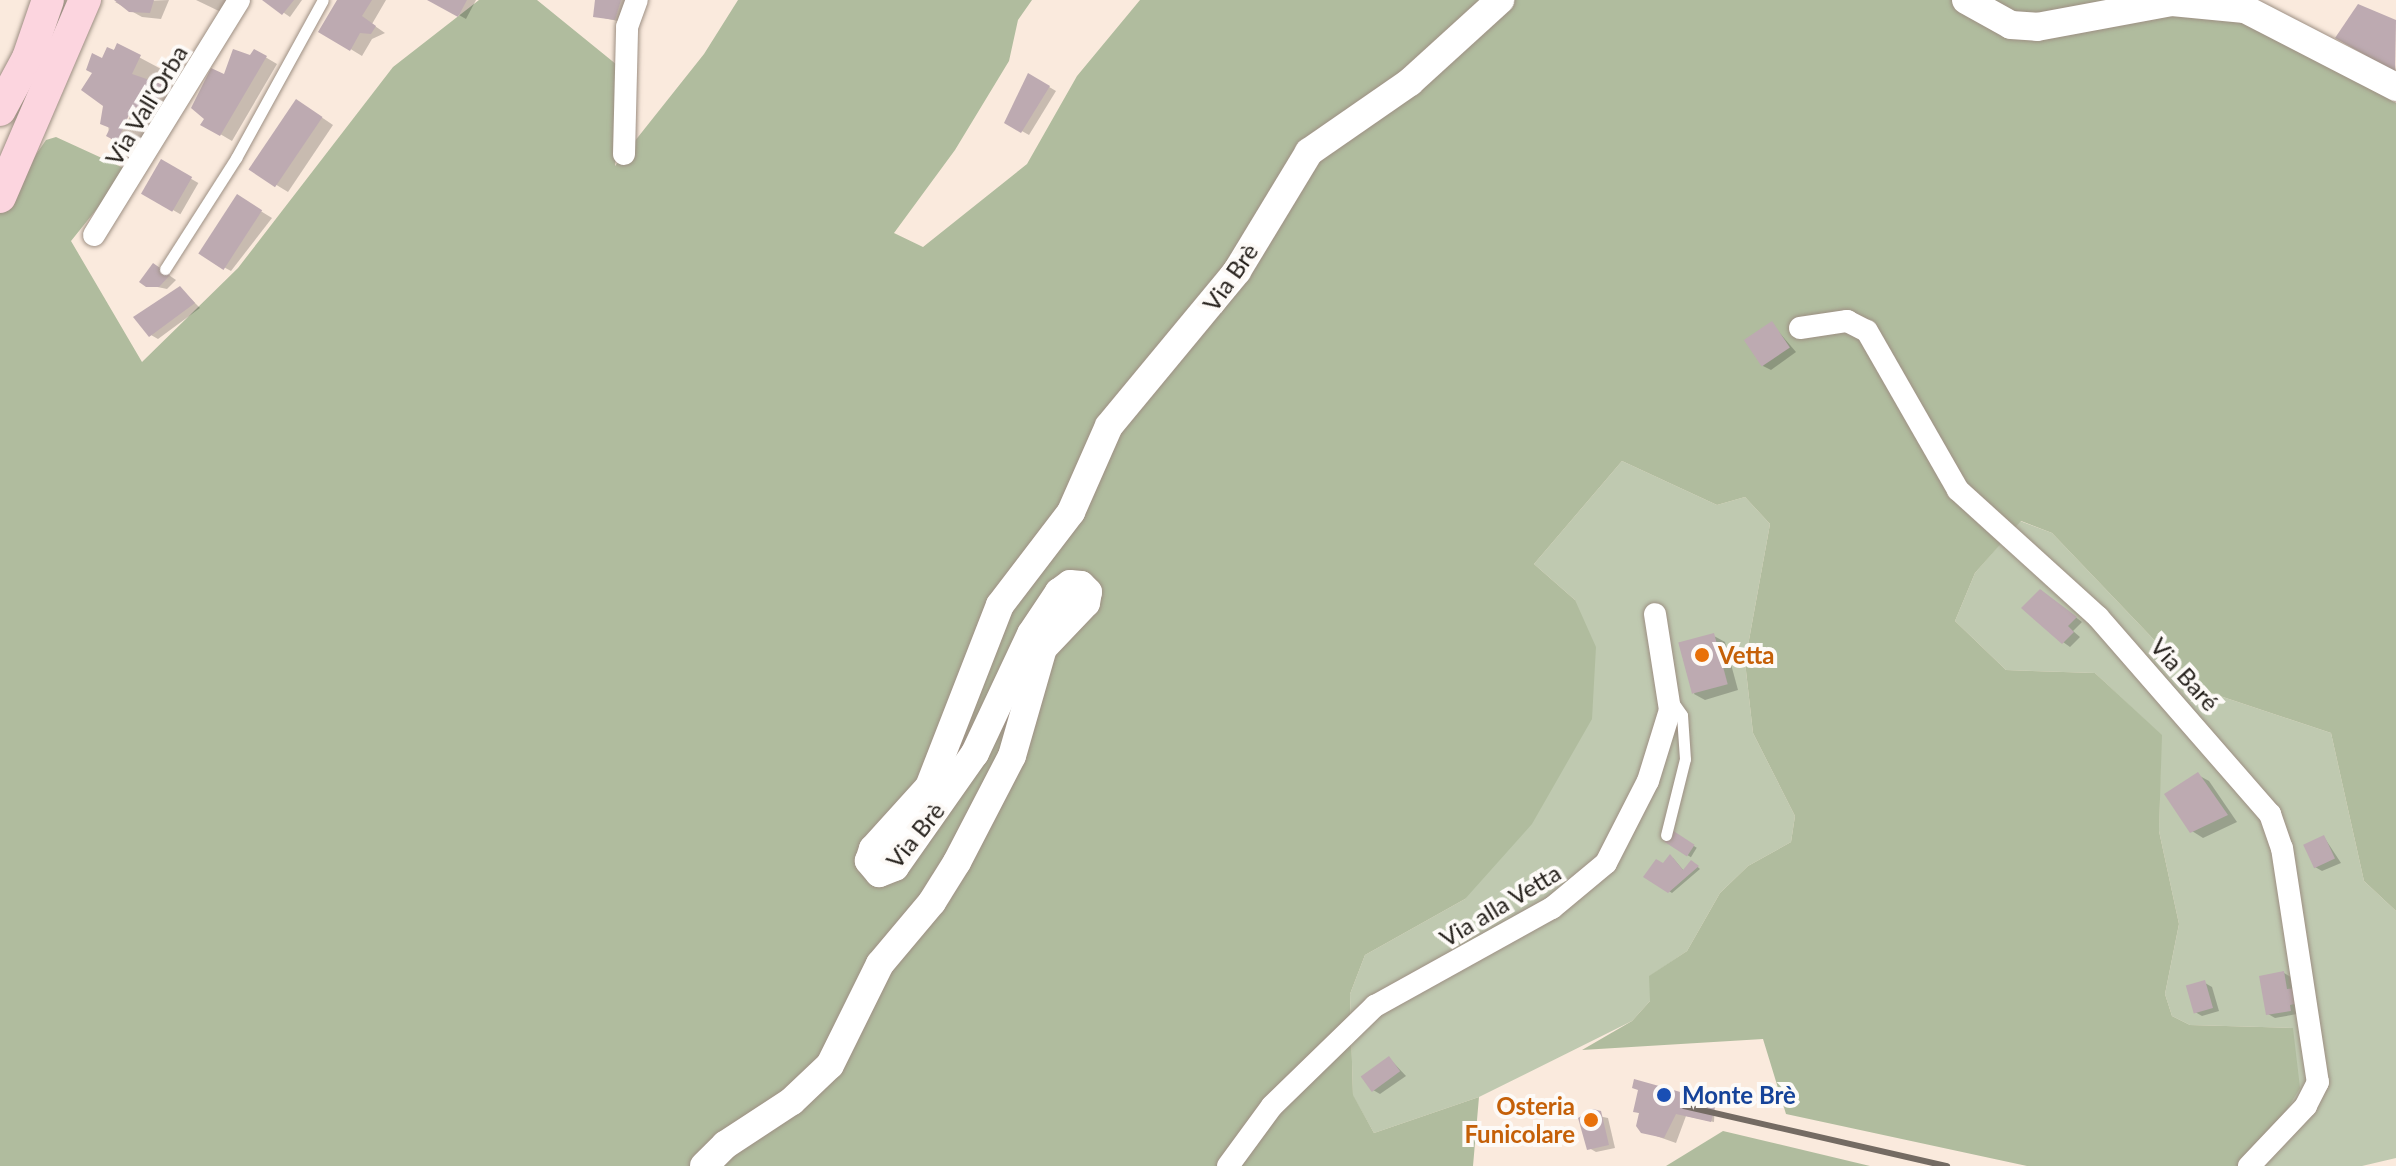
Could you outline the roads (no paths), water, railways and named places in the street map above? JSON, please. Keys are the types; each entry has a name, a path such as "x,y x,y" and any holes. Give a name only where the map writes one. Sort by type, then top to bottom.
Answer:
{"main road":[{"path":"0,110 28,58 48,0"},
{"path":"0,197 85,0"}],"street":[{"name":"Via Vall'Orba","path":"94,235 239,0"},
{"path":"624,154 627,27 637,0"},
{"name":"Via Brè","path":"704,1166 725,1145 792,1101 830,1065 880,964 932,902 957,862 1012,756 1043,648 1086,603 1088,592 1081,585 1070,584 1059,592 1031,634 975,753 895,867 879,873 869,861 929,787 1000,605 1052,537 1078,495 1109,426 1237,271 1309,152 1410,82 1500,0"},
{"path":"1966,0 2011,25 2037,27 2172,2 2245,9 2396,87"},
{"name":"Via Baré","path":"1800,328 1847,321 1862,325 1881,349 1958,490 2098,617 2270,814 2282,848 2318,1082 2306,1106 2249,1166"},
{"name":"Via alla Vetta","path":"1228,1166 1272,1106 1375,1006 1540,915 1596,874 1648,781 1671,701 1655,614"}],"lane":[{"path":"165,269 236,158 323,0"},
{"path":"1666,835 1685,744 1681,711 1671,701"}],"railway":[{"path":"1684,1106 1947,1166"}],"place":[{"name":"Vetta","path":"1702,655"},
{"name":"Monte Brè","path":"1664,1095"},
{"name":"Osteria Funicolare","path":"1591,1120"}]}
